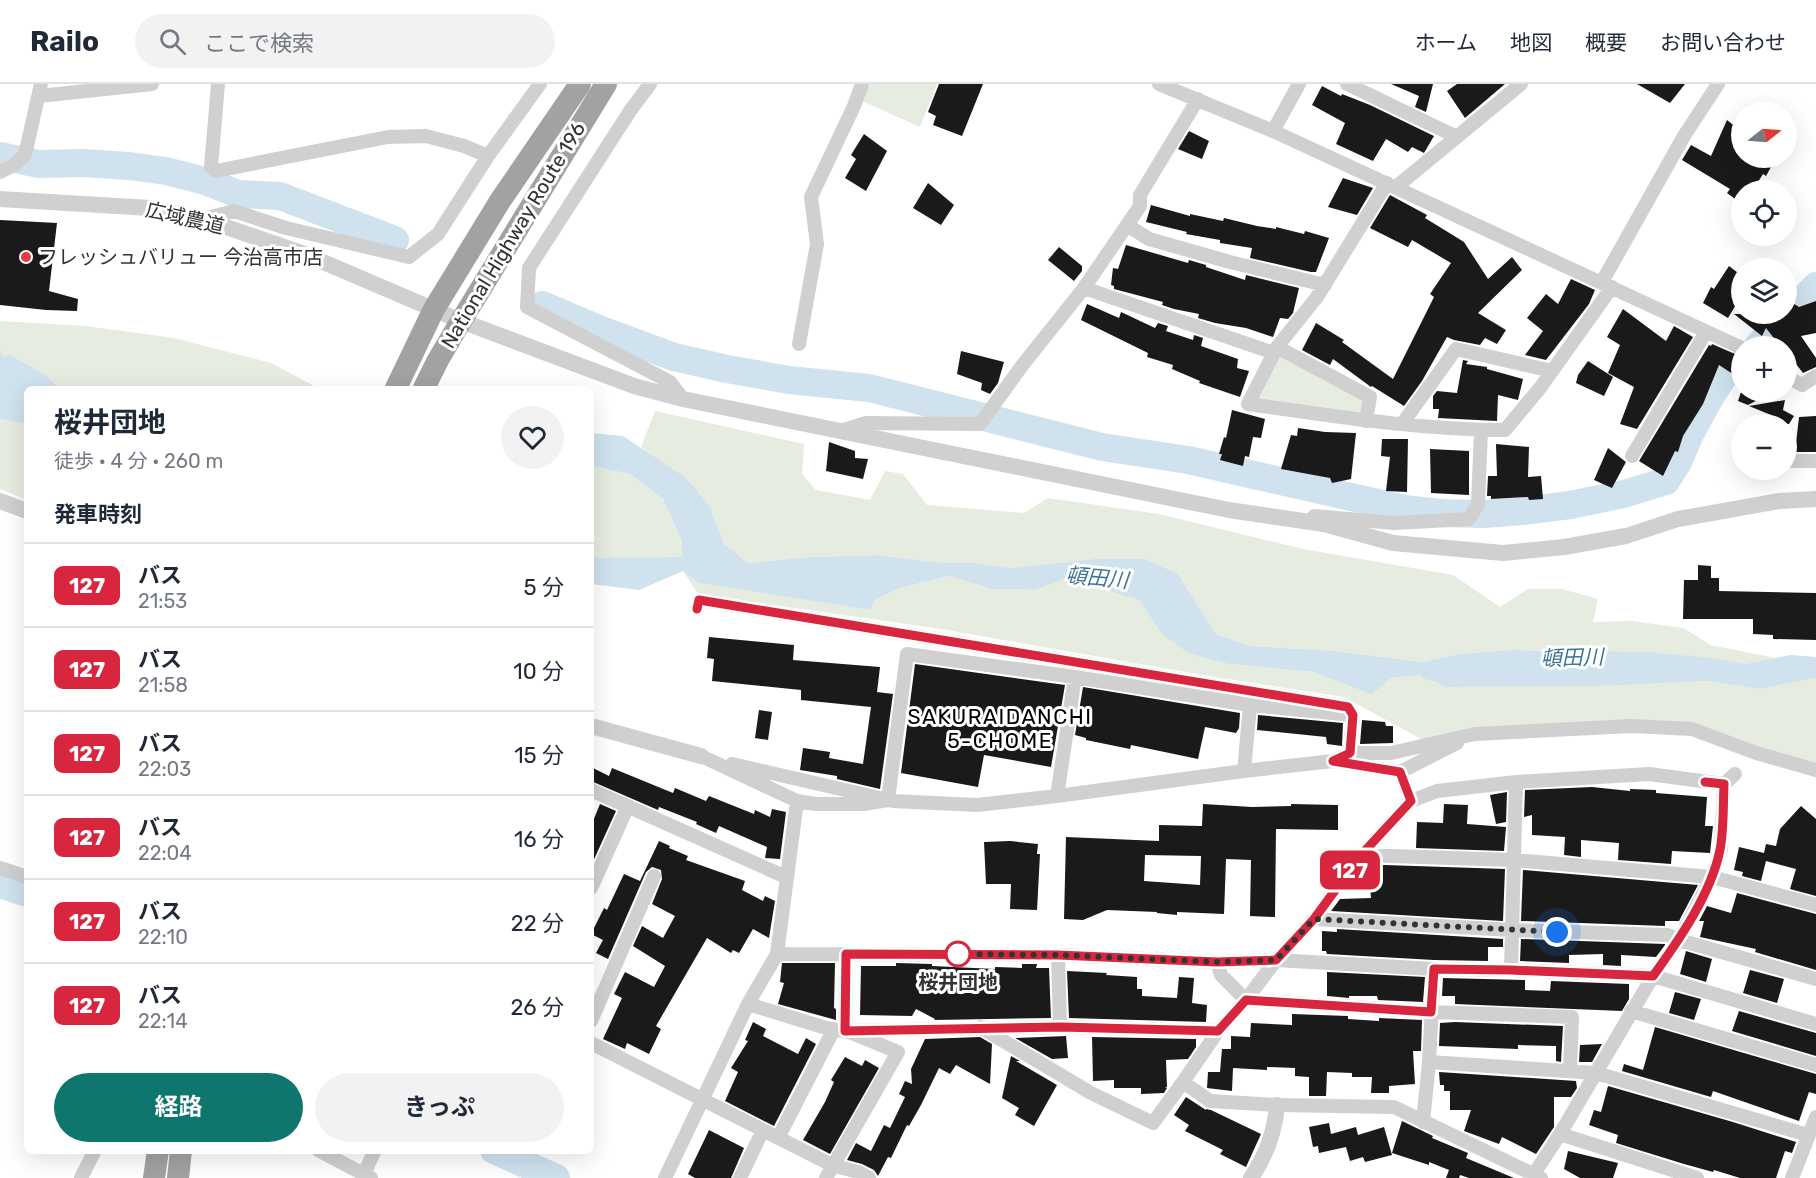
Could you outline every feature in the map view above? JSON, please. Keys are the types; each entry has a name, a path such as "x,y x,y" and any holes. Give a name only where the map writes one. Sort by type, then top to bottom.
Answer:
{"highway":[{"name":"National Highway Route 196","path":"397,386 434,309 500,201 580,84"},
{"name":"National Highway Route 196","path":"425,386 461,321 606,84"},
{"path":"154,1178 157,1154"},
{"path":"178,1178 181,1154"}],"street":[{"path":"0,171 14,165 25,155 40,90 152,84"},
{"path":"218,84 211,167 216,171 388,137 426,136 464,146 488,156"},
{"path":"203,219 234,211 286,228 409,257 438,234 488,156 540,84"},
{"path":"650,84 630,111 529,268 527,307 670,382 683,399"},
{"path":"799,344 817,244 811,197 862,84"},
{"path":"1159,84 1273,131 1731,343"},
{"path":"1273,131 1299,84"},
{"path":"1347,84 1457,137"},
{"path":"1521,84 1457,137 1391,185 1325,285 1276,350 1248,404 1366,421 1461,430 1505,430 1552,371 1607,285 1684,136 1718,84"},
{"path":"840,431 866,423 980,424 1021,367 1084,288 1140,206 1140,195 1198,99"},
{"name":"広域農道","path":"0,199 150,208 203,219 302,253 461,321 634,386 683,399 1229,510 1323,524 1393,543 1503,553 1564,547 1626,536 1678,519 1780,501 1816,499"},
{"path":"1127,225 1149,239 1325,285"},
{"path":"1084,288 1276,350 1370,397 1366,421"},
{"path":"1632,456 1706,332"},
{"path":"1402,424 1456,350 1552,371"},
{"path":"1797,382 1802,385 1816,376"},
{"path":"1295,520 1314,516 1394,523 1469,519 1478,504 1481,430"},
{"path":"1797,461 1816,461"},
{"path":"0,501 24,509"},
{"path":"697,609 699,600 1348,707 1353,715 1350,753"},
{"path":"888,800 908,654 1075,676 1250,705 1353,715"},
{"path":"1057,796 1075,676"},
{"path":"1244,771 1250,705"},
{"path":"1333,761 1350,753 1391,753 1475,734 1631,726 1692,729 1756,753 1816,770"},
{"path":"594,727 701,756 888,800 977,805 1333,761 1400,772 1475,734"},
{"path":"701,756 796,801 816,804 864,804 888,800"},
{"path":"1400,772 1411,801"},
{"path":"980,1028 1091,1093 1153,1123 1218,1031 1246,1000 1276,960 1314,919 1361,855 1411,801 1437,791 1516,782 1649,774 1724,784"},
{"path":"1183,1082 1210,1101 1277,1105 1394,1107 1538,1176 1631,1011 1679,940 1712,877 1720,849 1724,784 1735,774"},
{"path":"1511,970 1516,782"},
{"path":"594,791 786,877"},
{"path":"665,1178 748,1004 777,954 796,801"},
{"path":"594,881 628,806"},
{"path":"1361,855 1514,860 1712,877 1816,905"},
{"path":"0,867 24,876"},
{"path":"594,1014 654,876"},
{"path":"1314,919 1512,930 1668,935 1816,979"},
{"path":"777,954 1058,955 1217,962 1276,960 1434,969 1653,976 1816,1024"},
{"path":"778,1138 839,1030 846,954"},
{"path":"1058,955 1060,1027"},
{"path":"1217,962 1221,975 1246,1000 1431,1012 1572,1017 1570,1070"},
{"path":"1423,1122 1434,969"},
{"path":"748,1004 839,1030 898,1052 826,1178"},
{"path":"1631,1011 1816,1065"},
{"path":"839,1030 1060,1027 1218,1031"},
{"path":"594,1045 832,1165 858,1172 869,1178"},
{"path":"1429,1062 1596,1073 1808,1135"},
{"path":"1251,1178 1258,1168 1275,1126 1277,1105"},
{"path":"1792,1178 1816,1117"},
{"path":"740,1178 763,1130"},
{"path":"1560,1134 1697,1178"},
{"path":"81,1178 93,1154"},
{"path":"326,1154 368,1176 374,1154"}],"shaded area":[{"path":"866,84 937,84 920,127 860,100"},
{"path":"0,321 85,326 174,338 271,363 314,386 57,386 43,373 11,355 3,358 0,350"},
{"path":"1279,353 1363,400 1361,416 1256,402"},
{"path":"655,411 804,444 802,474 816,490 870,500 885,471 903,474 927,505 1024,513 1048,498 1159,514 1303,549 1453,575 1500,607 1528,589 1562,589 1598,599 1593,622 1632,621 1684,628 1710,645 1776,658 1745,664 1588,650 1512,650 1459,654 1423,662 1334,651 1250,646 1216,634 1178,574 1094,559 1011,568 878,555 810,557 748,563 724,544 710,507 641,447"},
{"path":"0,419 24,423 24,499 0,489"},
{"path":"594,467 630,474 663,499 682,543 682,558 594,558"},
{"path":"683,571 698,583 870,610 875,600 899,588 948,576 992,589 1035,590 1068,576 1141,600 1160,632 1229,664 1313,672 1372,693 1391,678 1422,675 1444,687 1707,681 1759,689 1816,678 1816,765 1754,747 1698,725 1425,741 1344,697 941,629 698,594"}],"water":[{"path":"0,350 3,357 11,355 43,373 57,386 24,386 24,423 0,419"},
{"name":"頓田川","path":"594,433 623,436 686,478 710,507 724,544 748,563 810,557 878,555 1012,568 1094,559 1144,559 1178,574 1216,634 1250,646 1334,651 1423,662 1459,654 1512,650 1648,652 1745,664 1790,655 1816,657 1816,678 1759,689 1707,681 1594,686 1444,687 1422,678 1422,675 1391,678 1372,694 1313,672 1229,664 1188,653 1160,632 1140,600 1066,578 1035,590 992,589 948,576 899,588 875,600 870,610 698,583 683,571 639,590 594,584 594,558 682,557 682,542 663,499 630,474 594,467"}],"building":[{"path":"939,84 983,84 962,136 933,125 936,116 928,112"},
{"path":"1391,84 1433,84 1426,112 1415,107 1419,96"},
{"path":"1457,84 1505,84 1465,118 1447,91"},
{"path":"1637,84 1685,84 1670,103"},
{"path":"1322,86 1341,96 1342,94 1370,105 1434,136 1424,153 1412,147 1408,152 1386,139 1373,161 1336,144 1345,123 1312,105"},
{"path":"1727,120 1731,123 1731,168 1770,168 1766,176 1763,174 1759,180 1731,180 1731,196 1727,193 1730,189 1682,160 1691,145 1711,156"},
{"path":"1189,131 1209,141 1202,159 1178,149"},
{"path":"864,134 887,151 866,191 845,178 856,159 851,155"},
{"path":"1343,178 1373,188 1357,215 1328,207"},
{"path":"928,183 954,205 941,225 913,208"},
{"path":"1390,195 1427,215 1425,218 1464,242 1488,279 1512,257 1522,270 1478,313 1506,330 1497,344 1485,338 1480,345 1447,337 1422,381 1404,406 1371,387 1333,359 1330,365 1302,350 1316,323 1344,340 1342,342 1393,379 1434,297 1430,294 1451,263 1412,240 1408,247 1370,228"},
{"path":"1151,205 1190,216 1190,214 1223,221 1224,218 1304,234 1305,231 1329,238 1316,272 1311,272 1250,258 1252,248 1220,243 1220,240 1186,234 1187,232 1146,222"},
{"name":"フレッシュバリュー 今治高市店","path":"0,220 57,223 49,291 78,299 77,311 0,305"},
{"path":"1126,245 1188,263 1189,260 1206,265 1206,267 1245,280 1246,275 1299,288 1293,313 1288,319 1280,318 1273,337 1246,328 1198,318 1199,314 1174,309 1162,305 1163,302 1114,289 1111,285 1113,268 1118,269"},
{"path":"1059,247 1082,266 1082,271 1074,281 1048,260"},
{"path":"1729,266 1731,268 1731,313 1728,318 1703,303 1711,287 1714,289"},
{"path":"1571,279 1595,290 1589,304 1546,360 1525,355 1543,331 1527,318 1546,294 1558,304"},
{"path":"1816,301 1816,333 1801,336 1816,358 1816,367 1803,373 1797,365 1797,336 1772,336 1766,328 1762,336 1747,324 1797,324 1797,306"},
{"path":"1087,304 1119,318 1121,312 1155,328 1158,323 1168,326 1166,331 1193,340 1194,335 1203,338 1201,346 1238,359 1237,368 1249,371 1240,397 1199,383 1200,381 1172,369 1173,365 1147,357 1148,353 1081,320"},
{"path":"1623,309 1666,341 1674,326 1693,337 1637,429 1620,424 1634,387 1608,373 1620,345 1607,337"},
{"path":"1712,344 1731,352 1731,373 1719,365 1703,404 1683,436 1678,452 1675,451 1663,476 1639,461 1709,345"},
{"path":"961,351 1004,362 998,383 990,394 981,390 982,383 957,374"},
{"path":"1463,360 1468,361 1466,364 1487,367 1487,369 1523,379 1518,400 1498,395 1497,421 1438,418 1439,409 1433,409 1433,396 1437,391 1457,393"},
{"path":"1588,361 1613,377 1604,396 1576,383 1578,375"},
{"path":"1785,402 1783,410 1790,414 1769,414 1749,406"},
{"path":"1232,410 1265,419 1261,438 1253,437 1249,457 1245,456 1243,466 1220,460 1222,454 1219,454 1224,437 1226,438"},
{"path":"1816,416 1816,452 1797,452 1799,417"},
{"path":"1298,428 1356,433 1351,479 1332,483 1330,478 1281,469 1291,435 1297,436"},
{"path":"1382,439 1408,439 1407,492 1386,491 1390,457 1381,456"},
{"path":"829,442 855,451 855,458 868,459 863,479 826,471"},
{"path":"1496,444 1529,447 1528,477 1541,476 1543,499 1529,500 1528,497 1491,499 1491,496 1487,496 1488,476 1497,476"},
{"path":"1608,448 1626,462 1612,488 1594,480"},
{"path":"1430,449 1469,451 1469,495 1431,493"},
{"path":"1698,565 1711,566 1711,578 1719,578 1719,591 1816,593 1816,640 1773,639 1773,635 1753,634 1753,619 1683,619 1684,580 1698,580"},
{"path":"709,637 794,645 793,660 880,667 877,692 893,694 880,789 837,779 837,776 800,770 803,748 830,752 829,758 863,764 871,707 801,700 801,690 712,681 714,659 707,658"},
{"path":"915,664 1065,685 1051,767 984,755 978,787 901,773"},
{"path":"1083,687 1240,713 1239,728 1236,733 1205,727 1198,759 1131,745 1130,749 1086,740 1086,738 1075,735"},
{"path":"759,710 772,712 768,740 755,738"},
{"path":"1258,715 1343,723 1342,746 1327,744 1326,737 1257,730"},
{"path":"1362,720 1385,722 1386,726 1393,726 1393,743 1360,744"},
{"path":"594,768 609,776 612,768 673,793 675,788 706,801 709,796 754,814 755,810 770,817 772,809 786,812 780,859 765,858 767,847 719,826 716,833 696,824 697,822 659,807 658,810 594,782"},
{"path":"1592,787 1630,791 1630,789 1656,790 1656,793 1707,797 1705,826 1713,826 1710,853 1672,851 1671,864 1618,860 1619,843 1581,840 1581,857 1564,855 1565,837 1532,835 1532,815 1524,817 1525,790"},
{"path":"1507,792 1506,822 1496,824 1490,795"},
{"path":"600,804 616,811 594,859 594,819"},
{"path":"1203,804 1252,807 1291,806 1291,804 1338,805 1338,830 1276,829 1275,917 1250,916 1251,860 1226,859 1224,914 1177,912 1177,915 1107,910 1083,920 1064,919 1066,837 1159,841 1159,825 1202,826","holes":["1145,855 1201,856 1200,885 1144,881"]},
{"path":"1444,804 1468,805 1467,824 1506,827 1504,851 1416,848 1417,822 1443,823"},
{"path":"1801,806 1816,819 1816,896 1790,889 1796,869 1766,861 1761,881 1742,876 1743,872 1734,870 1739,847 1764,853 1766,844 1776,846 1780,829"},
{"path":"659,841 688,856 686,860 745,881 742,890 763,901 765,896 775,901 769,938 753,929 739,953 733,950 731,953 707,938 656,1026 661,1029 649,1054 627,1043 625,1049 603,1039 622,998 614,994 625,972 654,987 665,966 633,946 642,926 663,938 675,916 652,904 662,879 661,870 652,867 646,872 608,959 596,953 603,940 594,936 594,928 604,908 607,910 624,874 640,881"},
{"path":"1010,841 1038,844 1037,854 1040,854 1037,910 1010,909 1011,884 986,884 984,842"},
{"path":"1368,866 1505,869 1503,921 1331,911 1340,899 1371,898"},
{"path":"1523,870 1698,885 1679,921 1665,921 1665,926 1521,921"},
{"path":"1737,893 1816,914 1816,970 1755,952 1756,949 1700,937 1704,921 1699,921 1707,906 1731,913"},
{"path":"1337,929 1503,939 1503,947 1488,947 1488,961 1327,954 1326,951 1322,951 1322,931 1337,932"},
{"path":"1521,939 1665,945 1656,957 1621,955 1621,966 1603,965 1603,954 1569,955 1569,963 1520,961"},
{"path":"1686,951 1712,959 1706,982 1680,974"},
{"path":"782,963 835,963 836,1020 778,1004 784,983 780,982"},
{"path":"896,963 995,969 995,967 1022,968 1022,964 1037,964 1036,968 1049,968 1051,1018 934,1020 916,1009 912,1016 860,1015 861,966 896,966"},
{"path":"1750,970 1784,979 1777,1003 1743,993"},
{"path":"1067,971 1137,977 1137,989 1142,989 1142,996 1177,998 1179,977 1194,978 1192,1003 1207,1005 1206,1022 1069,1018"},
{"path":"1327,972 1425,977 1423,1002 1378,1000 1377,996 1349,996 1349,998 1327,996"},
{"path":"1443,978 1525,980 1525,990 1550,991 1551,981 1629,984 1629,999 1622,1011 1455,1004 1455,996 1442,996"},
{"path":"1675,992 1701,999 1694,1020 1669,1013"},
{"path":"1739,1011 1816,1033 1816,1056 1732,1031"},
{"path":"1292,1014 1348,1016 1348,1019 1379,1021 1379,1018 1422,1020 1421,1051 1413,1051 1415,1084 1389,1086 1389,1093 1371,1093 1372,1077 1352,1077 1352,1073 1327,1072 1326,1096 1309,1096 1309,1077 1295,1076 1295,1068 1267,1067 1267,1070 1233,1068 1232,1091 1207,1088 1208,1072 1220,1072 1222,1049 1231,1049 1231,1036 1250,1037 1251,1023 1292,1025"},
{"path":"753,1022 766,1029 763,1036 798,1054 806,1038 816,1044 774,1126 725,1101 738,1072 731,1068 748,1041 745,1040"},
{"path":"1440,1023 1563,1026 1561,1062 1556,1061 1556,1046 1518,1045 1518,1049 1439,1046"},
{"path":"1655,1027 1816,1074 1816,1094 1809,1092 1799,1121 1713,1091 1711,1097 1622,1071 1624,1064 1643,1070"},
{"path":"1066,1036 1068,1058 1052,1059 1015,1038"},
{"path":"980,1037 992,1044 990,1084 956,1065 950,1074 939,1068 921,1105 878,1176 874,1170 847,1160 856,1143 871,1151 884,1125 890,1128 905,1097 899,1094 905,1081 912,1084 911,1069 925,1039"},
{"path":"1092,1037 1196,1039 1196,1047 1188,1059 1166,1060 1167,1087 1165,1087 1167,1088 1164,1093 1141,1094 1141,1088 1114,1088 1114,1080 1093,1081"},
{"path":"1602,1044 1592,1062 1579,1062 1580,1045"},
{"path":"1011,1056 1057,1085 1034,1126 1015,1115 1019,1108 1002,1098"},
{"path":"845,1057 862,1066 865,1060 879,1068 830,1154 803,1140 825,1102 834,1082 831,1080"},
{"path":"1439,1072 1576,1081 1577,1088 1571,1097 1554,1097 1554,1127 1536,1154 1502,1137 1499,1144 1464,1131 1471,1110 1450,1110 1450,1091 1444,1091 1444,1085 1440,1085"},
{"path":"1608,1086 1796,1142 1792,1153 1785,1151 1776,1178 1740,1178 1684,1164 1616,1143 1618,1135 1589,1125 1594,1110 1601,1112"},
{"path":"1186,1097 1206,1110 1211,1110 1261,1134 1246,1167 1220,1154 1223,1150 1185,1131 1189,1125 1174,1115"},
{"path":"1402,1121 1433,1136 1432,1138 1468,1153 1466,1158 1514,1178 1469,1178 1460,1175 1459,1178 1446,1178 1449,1170 1429,1162 1429,1165 1392,1153"},
{"path":"1329,1123 1331,1134 1356,1127 1358,1135 1384,1127 1392,1155 1365,1162 1363,1157 1350,1161 1346,1147 1319,1153 1318,1146 1313,1147 1309,1127"},
{"path":"709,1130 744,1148 731,1178 695,1178 688,1174"},
{"path":"1568,1151 1618,1163 1613,1178 1580,1178 1564,1169"}],"waterway":[{"path":"0,156 39,164 83,163 166,171 205,181 238,194 280,196 395,240"},
{"path":"1768,336 1816,286"},
{"path":"542,305 674,357 789,380 869,388 1102,447 1188,460 1404,509 1442,513 1484,514 1570,505 1624,494 1666,481 1712,394 1724,376 1731,371"},
{"path":"0,884 24,892"},
{"path":"503,1154 556,1178"}],"bus line":[{"name":"127","path":"697,609 699,600 1348,707 1353,715 1350,753 1333,761 1400,772 1411,801 1361,855 1314,919 1276,960 1217,962 1058,955 846,954 845,1031 1060,1027 1218,1031 1246,1000 1431,1012 1434,969 1653,976 1679,940 1712,877 1720,849 1724,784 1705,782"}],"place":[{"name":"フレッシュバリュー 今治高市店","path":"26,257"},
{"name":"桜井団地","path":"958,954"}],"district":[{"name":"SAKURAIDANCHI 5-CHOME","path":"1000,729"}],"route":[{"path":"958,954 1058,955 1217,962 1276,960 1314,919 1557,932"}]}
